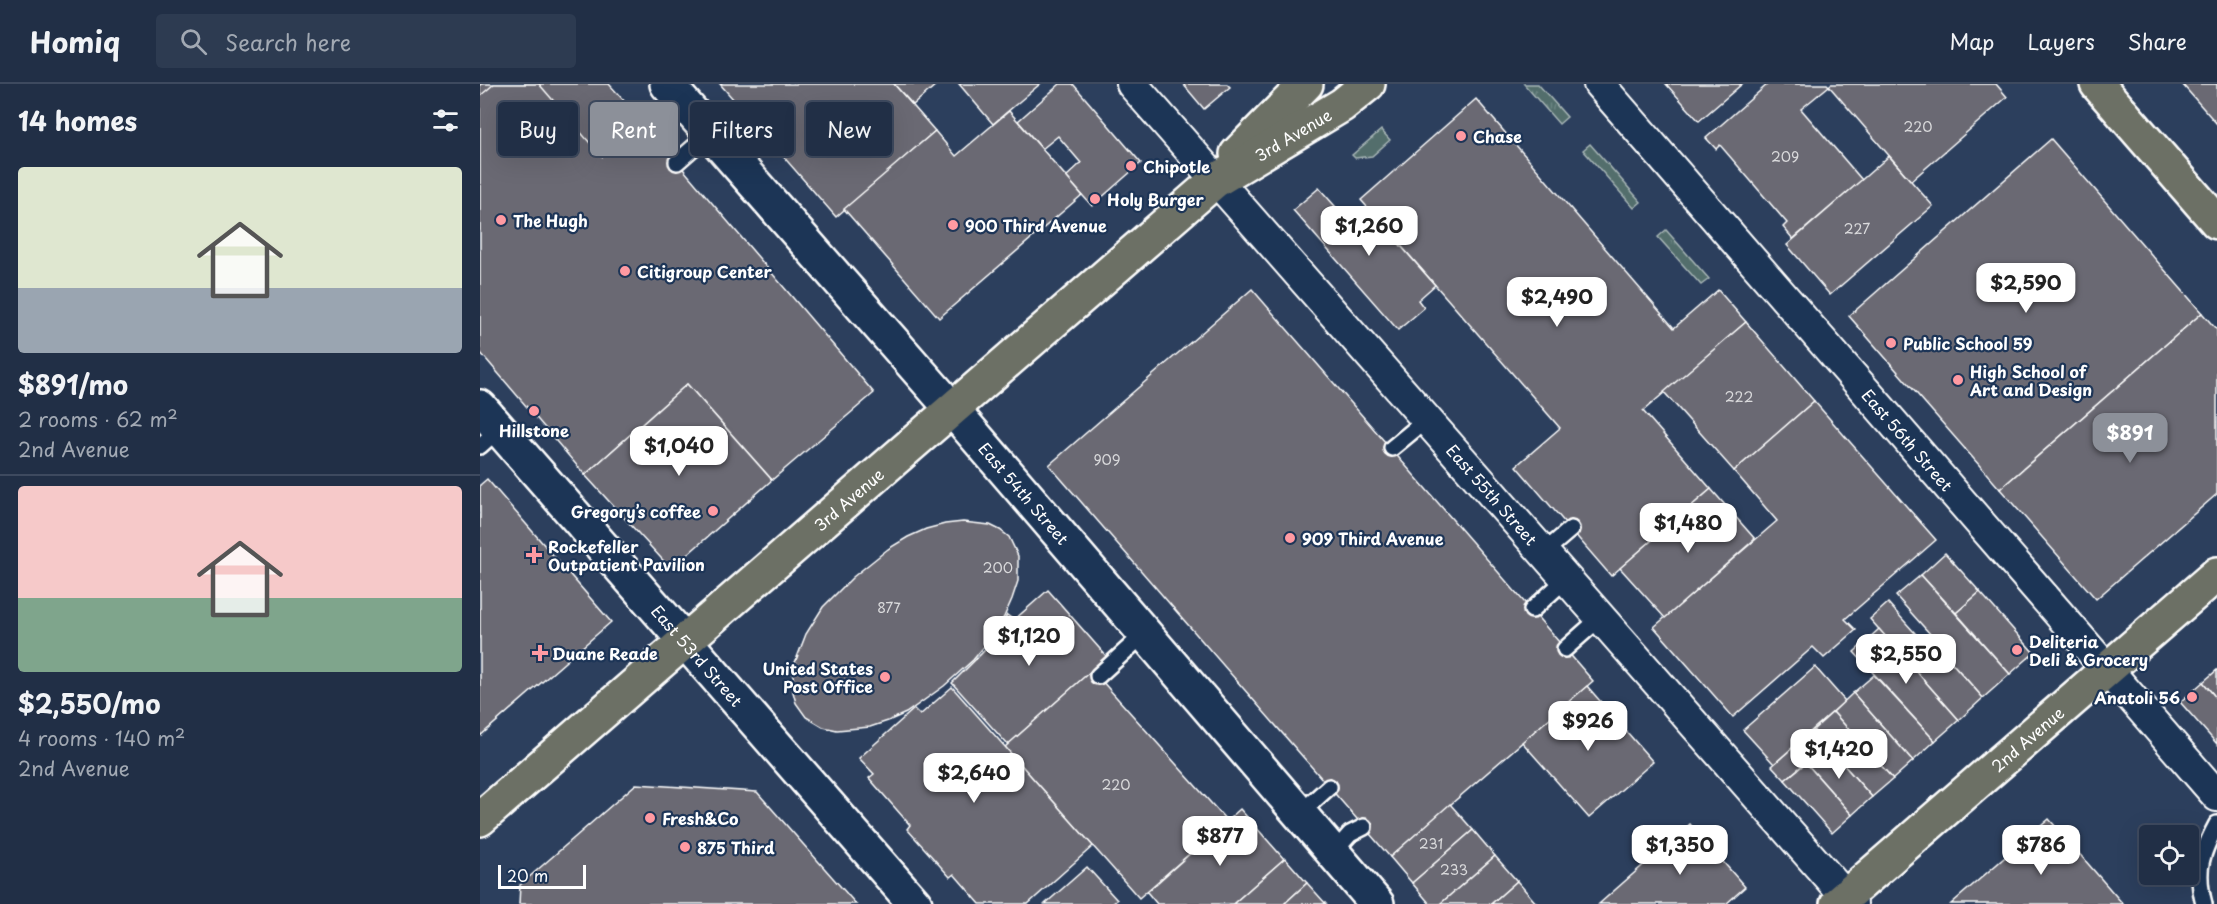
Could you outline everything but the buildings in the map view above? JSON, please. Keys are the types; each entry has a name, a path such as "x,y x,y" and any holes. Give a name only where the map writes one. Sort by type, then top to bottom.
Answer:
{"main road":[{"name":"East 54th Street","path":"667,84 690,110"},
{"name":"3rd Avenue","path":"1215,181 1236,155 1306,84"},
{"name":"3rd Avenue","path":"480,819 1215,181 1342,105 1368,84"},
{"path":"2097,84 2217,222"},
{"name":"East 54th Street","path":"730,156 952,409 1377,904"},
{"name":"East 53rd Street","path":"486,427 684,641 915,904"},
{"name":"2nd Avenue","path":"1845,901 2217,574"}],"street":[{"name":"East 55th Street","path":"1132,84 1845,901"},
{"name":"East 56th Street","path":"1599,84 2217,796"}],"lane":[{"path":"677,162 690,151"},
{"path":"1392,448 1426,420"},
{"path":"1543,553 1570,529"},
{"path":"1532,610 1566,579"},
{"path":"1565,648 1600,618"},
{"path":"1098,676 1144,634"},
{"path":"1299,814 1329,787"},
{"path":"2204,904 2199,875 2200,860 2217,824"},
{"path":"1333,853 1350,834 1364,827"}],"green space":[{"path":"1524,84 1538,84 1567,117 1559,124"},
{"path":"1381,130 1390,140 1372,156 1355,158 1352,155"},
{"path":"1590,144 1641,202 1634,208 1583,150"},
{"path":"1666,230 1709,279 1701,285 1658,237"}],"place":[{"name":"Chase","path":"1461,136"},
{"name":"Chipotle","path":"1131,166"},
{"name":"Holy Burger","path":"1095,199"},
{"name":"The Hugh","path":"501,220"},
{"name":"900 Third Avenue","path":"953,225"},
{"name":"Citigroup Center","path":"625,271"},
{"name":"Public School 59","path":"1891,343"},
{"name":"High School of Art and Design","path":"1958,380"},
{"name":"Hillstone","path":"534,411"},
{"name":"Gregory’s coffee","path":"713,511"},
{"name":"909 Third Avenue","path":"1290,538"},
{"name":"Rockefeller Outpatient Pavilion","path":"534,555"},
{"name":"Deliteria Deli & Grocery","path":"2017,650"},
{"name":"Duane Reade","path":"540,653"},
{"name":"United States Post Office","path":"885,677"},
{"name":"Anatoli 56","path":"2192,697"},
{"name":"Fresh&Co","path":"650,818"},
{"name":"875 Third","path":"685,847"}]}
